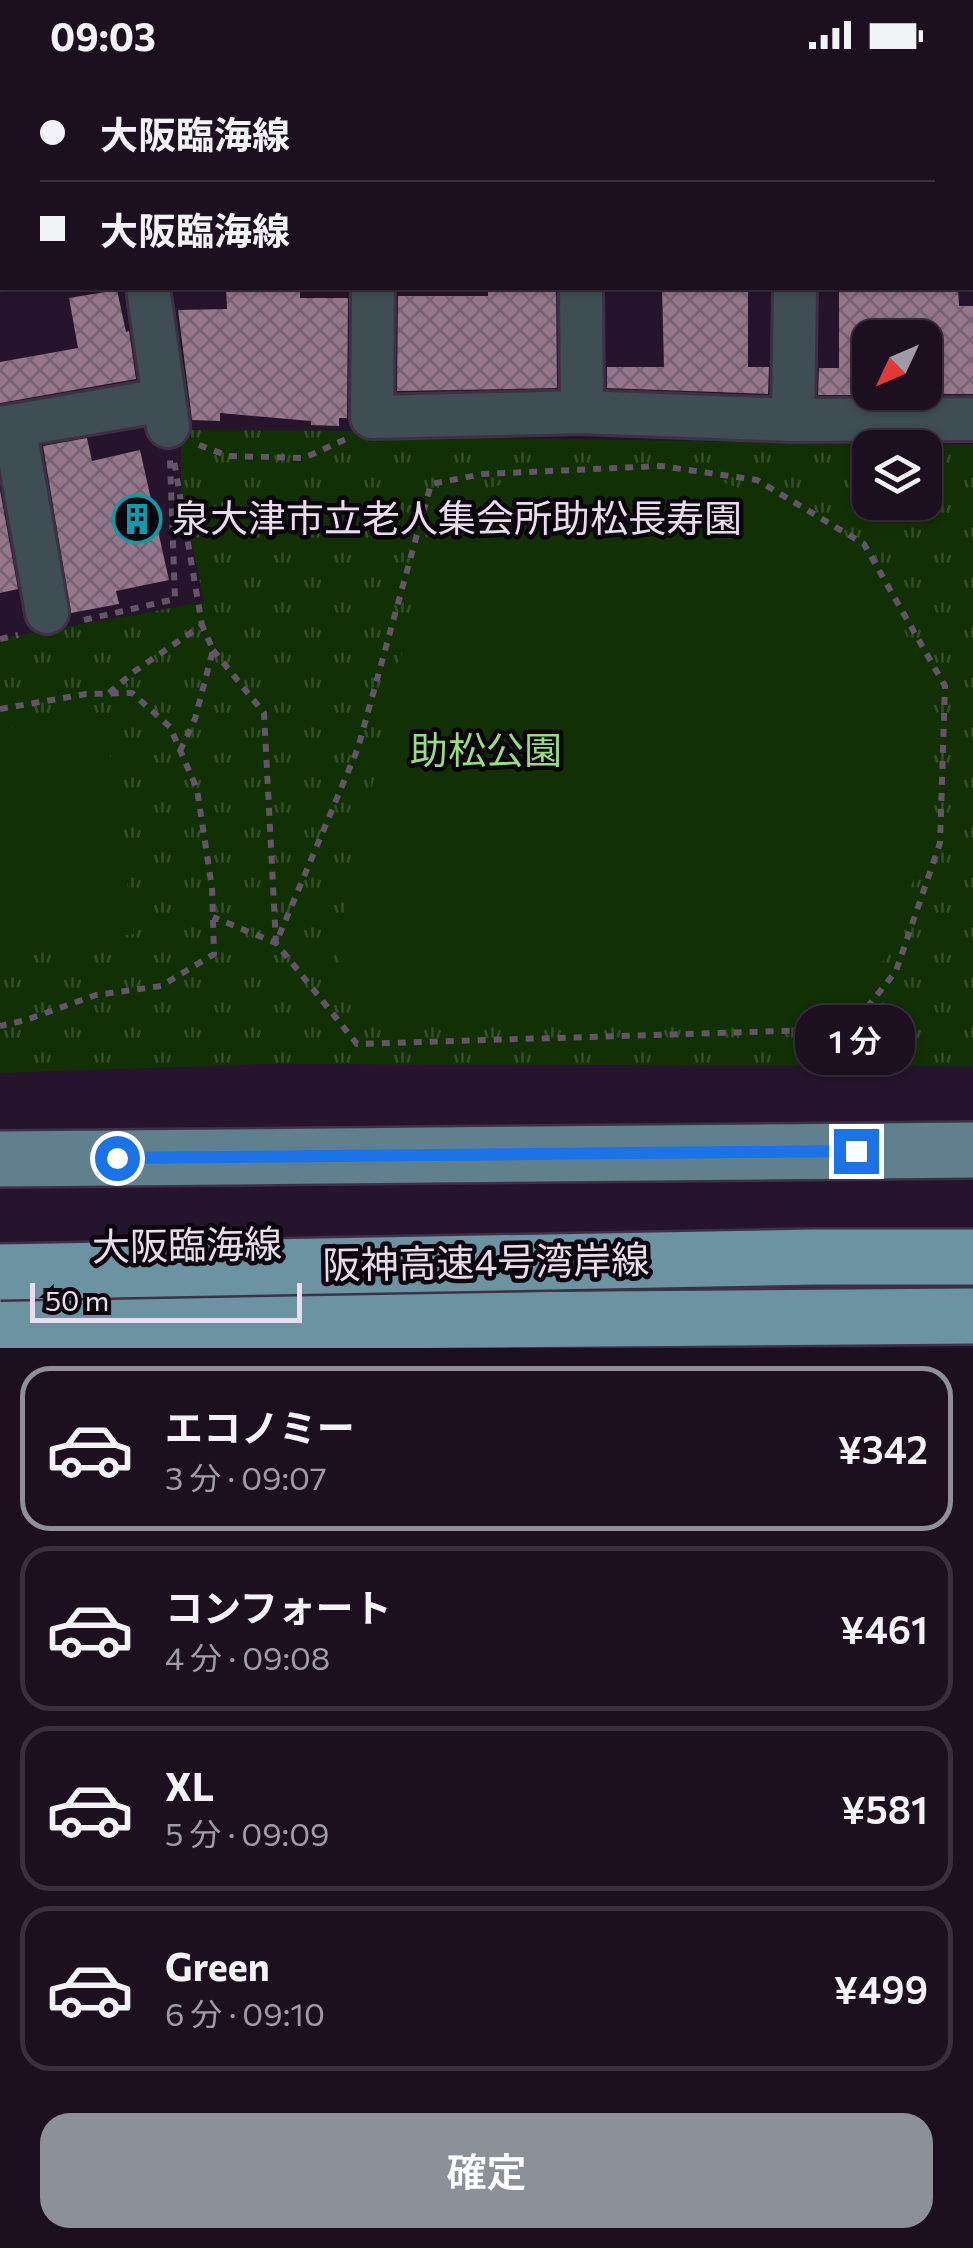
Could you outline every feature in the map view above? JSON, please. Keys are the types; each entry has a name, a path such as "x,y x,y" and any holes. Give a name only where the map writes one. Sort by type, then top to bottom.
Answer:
{"highway":[{"path":"0,1245 251,1252 690,1252 816,1256"},
{"name":"阪神高速4号湾岸線","path":"0,1272 816,1256 973,1257"},
{"name":"阪神高速4号湾岸線","path":"0,1324 973,1316"},
{"path":"125,1348 477,1320"}],"main road":[{"path":"0,1159 973,1150"},
{"name":"大阪臨海線","path":"0,1245 973,1239"},
{"path":"0,1309 166,1308 243,1301 395,1244"}],"street":[{"path":"48,623 16,530 7,427 167,420 148,290"},
{"path":"374,290 372,418 582,412 793,420 973,419"},
{"path":"581,290 582,412"},
{"path":"793,420 795,290"}],"path":[{"path":"167,420 228,456 304,458"},
{"path":"0,639 48,623 176,599 167,420"},
{"path":"167,420 202,625 212,650 264,713 276,943"},
{"path":"213,917 276,943 356,1044 850,1029 896,971 940,843 945,686 864,544 756,480 661,466 483,474 430,484 358,748 276,943"},
{"path":"108,694 134,671 202,625"},
{"path":"180,750 196,719 212,650"},
{"path":"0,709 86,694 132,693 170,727 196,789 212,888 214,954 160,986 96,995 0,1026"}],"green space":[{"name":"助松公園","path":"181,430 852,443 852,520 942,520 942,445 973,445 973,1066 260,1064 0,1073 0,639 204,602 181,492"},
{"path":"614,471 689,474 770,502 842,547 863,567 891,606 919,668 932,736 934,771 927,838 891,943 878,969 860,990 807,1019 389,1020 335,954 430,526 472,496 494,487 539,477"},
{"path":"105,716 134,934 0,951 0,729"}],"building":[{"path":"117,290 126,332 129,331 136,379 0,403 0,362 78,348 69,298"},
{"path":"226,290 300,290 300,298 348,298 347,418 339,418 339,426 220,413 220,421 192,420 178,310 227,309"},
{"path":"556,290 557,388 397,391 398,296 488,296 488,291"},
{"path":"662,290 748,290 748,367 769,367 768,394 607,388 607,367 664,367"},
{"path":"839,290 958,290 959,306 973,306 973,394 942,394 942,320 852,320 852,395 818,395 819,368 839,368"},
{"path":"87,438 92,461 140,450 169,580 116,591 119,604 71,613 43,446"},
{"path":"0,490 18,589 0,593"}],"place":[{"name":"泉大津市立老人集会所助松長寿園","path":"137,519"}],"route":[{"path":"117,1158 856,1151"}]}
